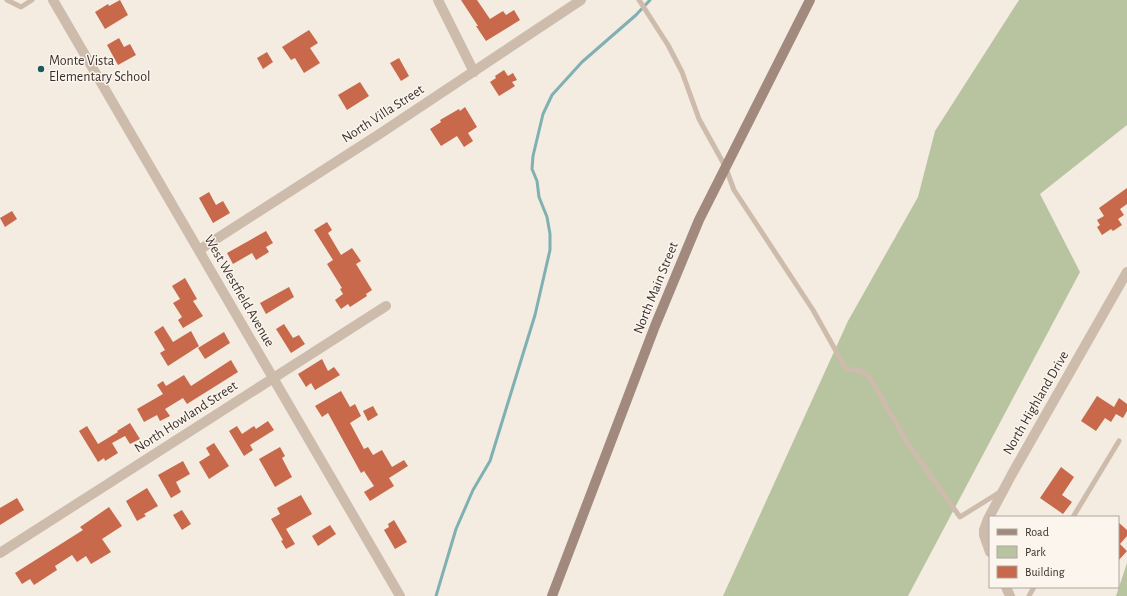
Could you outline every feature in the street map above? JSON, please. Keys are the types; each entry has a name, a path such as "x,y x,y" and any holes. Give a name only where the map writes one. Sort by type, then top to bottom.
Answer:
{"main road":[{"name":"North Main Street","path":"552,596 655,326 699,220 810,0"}],"street":[{"name":"West Westfield Avenue","path":"53,0 399,595"},
{"path":"438,0 474,72"},
{"name":"North Villa Street","path":"199,250 372,139 581,0"},
{"name":"North Highland Drive","path":"989,516 1127,272"},
{"name":"North Howland Street","path":"0,553 386,306"},
{"name":"North Highland Drive","path":"989,516 984,530 984,535 989,549"}],"lane":[{"path":"7,0 21,7 32,0"},
{"path":"639,0 668,45 682,72 699,119 725,166 734,190 813,310 846,369 862,371 870,378 908,444 960,517 1004,489"},
{"path":"1074,516 1119,440"}],"green space":[{"path":"1019,0 1127,0 1127,125 1040,194 1080,272 908,596 723,596 848,321 918,197 935,131"},
{"path":"1127,563 1127,596 1116,596"}],"building":[{"path":"120,0 128,15 105,29 95,12 108,4 109,6"},
{"path":"461,0 477,0 490,19 503,11 506,15 514,10 520,20 486,41"},
{"path":"309,30 318,43 310,48 320,63 304,73 295,58 291,60 282,47"},
{"path":"119,38 124,47 130,44 136,55 118,65 107,45"},
{"path":"267,52 273,62 263,69 257,58"},
{"path":"399,58 409,76 401,81 390,63"},
{"path":"504,70 508,76 513,73 517,80 512,82 515,86 499,96 490,82 496,78 495,76"},
{"path":"360,82 369,96 347,110 338,95"},
{"path":"465,107 477,127 468,133 473,141 464,147 457,136 441,146 430,129 441,122 440,120 459,109 460,111"},
{"path":"1127,188 1127,204 1120,209 1124,215 1118,219 1122,225 1113,231 1111,229 1102,235 1097,227 1100,225 1097,220 1104,216 1099,208"},
{"path":"209,192 216,205 223,201 230,213 213,223 199,198"},
{"path":"12,211 17,219 5,227 0,218"},
{"path":"327,222 332,230 328,233 341,255 352,248 361,261 356,264 372,290 366,294 367,296 350,307 348,304 341,309 335,300 343,294 340,289 342,288 327,264 333,260 314,230"},
{"path":"266,231 273,243 266,247 269,252 256,260 252,253 233,264 227,253"},
{"path":"185,278 197,299 193,301 203,316 183,328 178,320 182,317 173,303 180,299 172,286"},
{"path":"289,287 294,297 266,314 260,303"},
{"path":"284,324 293,338 299,335 305,344 291,353 276,329"},
{"path":"163,326 173,342 191,331 199,346 168,366 160,353 165,350 154,332"},
{"path":"224,332 230,343 205,359 198,348"},
{"path":"322,359 328,371 334,367 340,375 315,390 311,383 306,387 298,374"},
{"path":"231,360 238,372 187,404 183,398 165,409 170,416 160,421 157,415 144,422 137,409 163,394 157,385 163,381 166,386 184,375 191,386"},
{"path":"341,391 350,407 355,404 361,416 350,423 364,449 368,447 373,455 382,450 392,467 404,460 408,466 389,478 394,486 370,501 364,492 374,486 364,471 361,473 328,413 322,417 315,406"},
{"path":"1097,396 1114,407 1119,398 1127,404 1127,411 1123,418 1116,414 1111,422 1105,418 1096,431 1081,421"},
{"path":"373,406 378,415 368,421 363,411"},
{"path":"268,421 274,430 250,445 253,450 244,456 229,431 237,426 242,434 254,426 256,429"},
{"path":"130,423 140,439 130,444 125,436 112,443 118,453 105,461 104,458 98,462 79,431 87,426 98,444"},
{"path":"214,443 229,466 209,479 199,462 210,455 206,448"},
{"path":"280,447 285,456 282,458 292,477 275,487 259,459"},
{"path":"183,461 190,474 176,482 181,492 171,498 158,475"},
{"path":"1061,467 1074,477 1062,495 1072,502 1063,514 1040,498"},
{"path":"147,488 158,506 144,514 146,516 137,521 126,501"},
{"path":"301,495 312,514 286,529 295,544 286,549 281,541 283,540 271,519 280,514 277,508"},
{"path":"17,498 24,510 0,525 0,508"},
{"path":"109,507 122,526 102,539 111,552 91,564 86,556 77,562 72,555 55,566 57,570 34,585 30,579 22,584 15,573 83,530 80,527"},
{"path":"182,510 191,524 182,530 173,515"},
{"path":"394,520 407,542 395,549 384,530 389,527 388,524"},
{"path":"1119,523 1127,530 1127,536 1120,544 1127,551 1119,560"},
{"path":"330,525 336,534 318,546 312,536"}],"waterway":[{"path":"436,596 456,529 473,490 490,461 535,315 550,250 550,234 547,217 539,197 537,181 532,169 533,156 543,114 552,95 582,62 636,15 650,0"}],"place":[{"name":"Monte Vista Elementary School","path":"41,69"}]}
